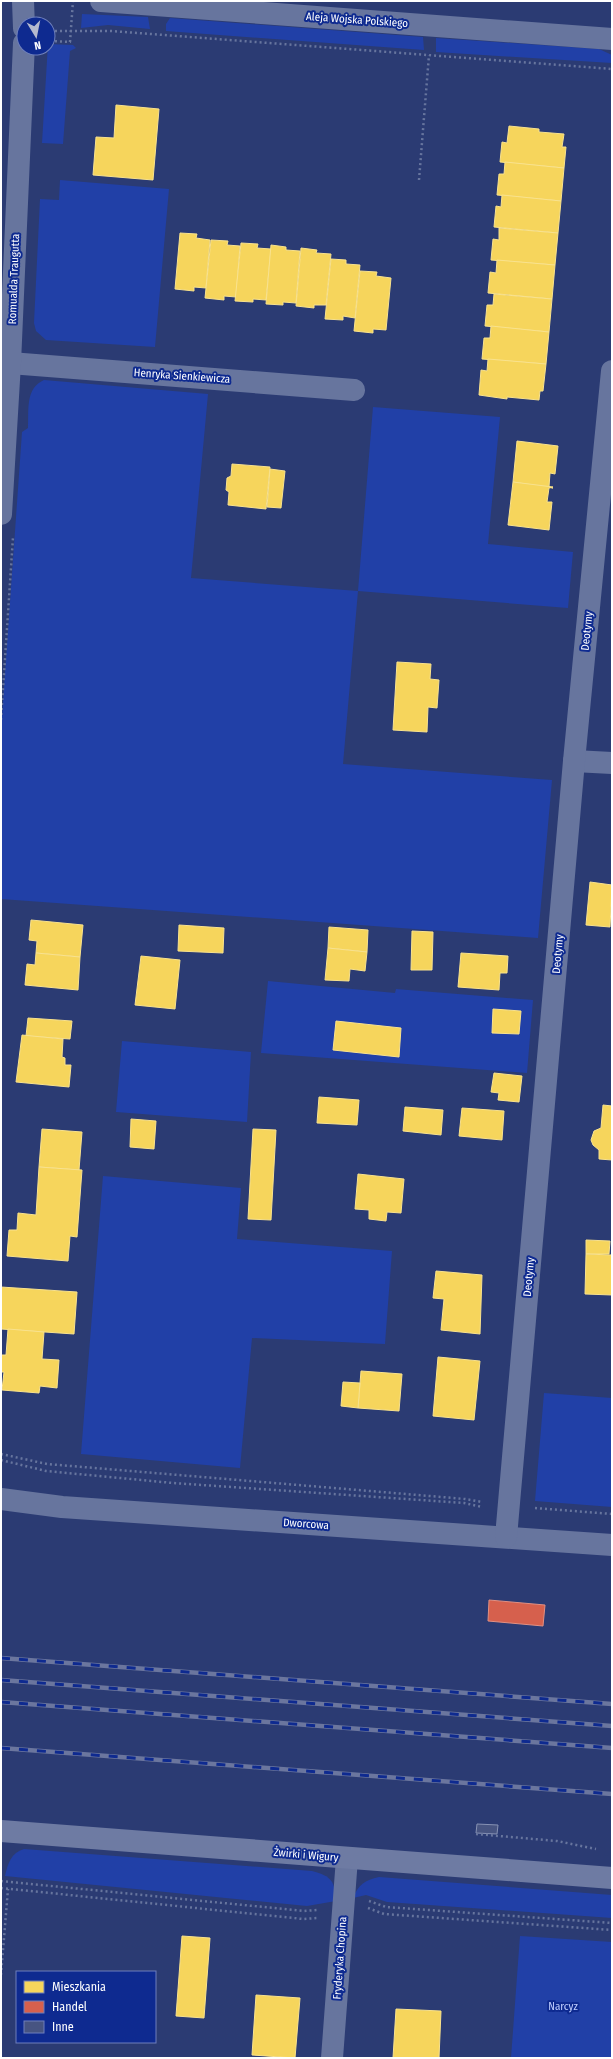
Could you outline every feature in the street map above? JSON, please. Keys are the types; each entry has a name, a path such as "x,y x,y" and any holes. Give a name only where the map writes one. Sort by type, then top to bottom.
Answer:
{"main road":[{"name":"Żwirki i Wigury","path":"1,1830 612,1878"}],"street":[{"path":"23,1 24,16"},
{"name":"Aleja Wojska Polskiego","path":"101,1 612,39"},
{"name":"Romualda Traugutta","path":"7,522 10,363 23,56"},
{"name":"Henryka Sienkiewicza","path":"10,363 354,390"},
{"name":"Deotymy","path":"506,1537 574,761 612,371"},
{"path":"574,761 612,763"},
{"name":"Dworcowa","path":"1,1499 62,1507 612,1545"},
{"name":"Fryderyka Chopina","path":"332,2058 347,1858"}],"path":[{"path":"56,41 70,42 73,1"},
{"path":"56,31 71,32 111,31 612,69"},
{"path":"419,180 429,55"},
{"path":"1,720 7,522"},
{"path":"1,1454 47,1464 465,1499 509,1509"},
{"path":"1,1460 46,1471 464,1504 509,1509 612,1514"},
{"path":"476,1834 557,1841 598,1849"},
{"path":"1,1881 304,1911 370,1908 384,1914 612,1930"},
{"path":"1,1888 302,1919 326,1918 344,1908 371,1901 386,1907 612,1923"},
{"path":"1,1975 8,1889"}],"green space":[{"path":"82,14 148,17 150,29 108,25 81,28"},
{"path":"170,18 423,37 424,50 166,31 166,24"},
{"path":"436,38 599,49 612,55 612,63 436,52"},
{"path":"56,44 73,45 76,48 70,51 63,144 42,143 47,56 56,56"},
{"path":"60,180 169,189 155,347 46,340 36,331 34,323 40,199 59,200"},
{"path":"44,380 208,394 191,578 358,591 343,764 552,780 538,938 1,899 1,730 22,432 28,428 28,407 31,394 34,388"},
{"path":"373,407 500,417 488,544 573,552 568,608 358,591"},
{"path":"268,981 395,993 396,989 533,1000 527,1073 261,1053"},
{"path":"122,1041 251,1052 247,1122 116,1112"},
{"path":"103,1176 241,1188 237,1239 392,1251 385,1344 252,1338 240,1468 81,1454"},
{"path":"544,1393 612,1398 612,1507 535,1501"},
{"path":"24,1849 312,1871 324,1875 331,1881 335,1889 336,1901 307,1906 5,1876 7,1867 13,1856"},
{"path":"379,1877 612,1895 612,1918 387,1902 366,1895 353,1898 360,1886"},
{"name":"Narcyz","path":"520,1936 612,1942 612,2058 511,2058"}],"building: Mieszkania":[{"path":"116,105 159,109 153,180 93,175 96,137 114,138"},
{"path":"509,126 539,129 539,132 564,134 562,147 566,147 564,168 500,162 502,142 507,143"},
{"path":"505,162 564,168 561,201 497,195 499,174 504,174"},
{"path":"502,195 561,201 558,233 494,227 496,206 501,207"},
{"path":"499,228 558,233 555,265 491,260 493,239 499,240"},
{"path":"180,233 197,234 196,238 210,240 206,288 194,287 194,291 175,289"},
{"path":"211,240 228,241 227,245 240,246 236,297 224,296 224,300 205,298"},
{"path":"241,243 258,244 257,248 271,249 266,300 253,299 253,302 235,301"},
{"path":"271,245 286,247 286,250 300,251 296,303 283,302 283,305 266,304"},
{"path":"301,248 317,250 316,253 331,254 326,305 314,305 314,308 296,306"},
{"path":"331,259 346,260 346,264 360,265 355,318 343,316 343,320 325,319"},
{"path":"497,260 555,265 552,299 488,293 490,272 496,273"},
{"path":"360,271 377,272 376,276 391,278 386,330 373,329 373,333 354,331"},
{"path":"494,294 552,299 549,332 485,326 487,305 493,305"},
{"path":"491,326 549,332 546,364 482,359 484,338 490,338"},
{"path":"488,359 546,364 543,391 540,391 539,400 507,397 507,399 479,395 481,370 487,371"},
{"path":"517,441 558,446 555,474 550,473 549,487 553,488 513,482"},
{"path":"232,464 270,467 266,509 228,505 229,492 226,490 227,478 231,476"},
{"path":"270,469 285,471 281,508 267,507"},
{"path":"513,482 553,487 549,488 547,502 552,502 549,530 508,525"},
{"path":"397,662 431,664 430,679 439,680 437,708 428,707 427,732 393,730"},
{"path":"590,882 612,885 610,927 586,925"},
{"path":"31,920 83,925 80,957 36,953 37,941 29,940"},
{"path":"179,925 224,928 223,953 178,951"},
{"path":"329,927 368,930 367,952 328,948"},
{"path":"412,931 433,932 432,970 411,970"},
{"path":"328,948 367,952 365,971 350,969 349,981 325,980"},
{"path":"36,953 80,957 78,990 25,985 27,964 35,965"},
{"path":"461,953 508,956 507,973 500,973 499,990 458,987"},
{"path":"141,956 180,960 175,1009 135,1005"},
{"path":"493,1009 521,1011 519,1034 492,1033"},
{"path":"28,1018 72,1021 70,1039 26,1036"},
{"path":"336,1021 401,1028 399,1057 333,1050"},
{"path":"22,1035 63,1039 62,1057 65,1058 65,1065 71,1065 69,1087 16,1082"},
{"path":"494,1073 522,1076 519,1102 498,1100 499,1093 491,1092"},
{"path":"319,1097 359,1100 357,1125 317,1123"},
{"path":"603,1105 612,1106 612,1160 599,1159 599,1150 593,1145 591,1140 594,1131 601,1128"},
{"path":"405,1107 443,1110 441,1135 403,1131"},
{"path":"462,1108 504,1111 502,1140 459,1136"},
{"path":"131,1119 156,1121 154,1149 130,1147"},
{"path":"42,1129 82,1132 79,1170 39,1167"},
{"path":"253,1129 276,1130 271,1220 248,1219"},
{"path":"39,1167 82,1170 77,1237 70,1236 68,1261 7,1256 9,1230 17,1230 18,1213 36,1215"},
{"path":"358,1174 404,1179 401,1213 387,1212 386,1221 369,1219 369,1210 355,1209"},
{"path":"586,1240 610,1241 609,1254 586,1254"},
{"path":"586,1254 612,1255 612,1295 585,1294"},
{"path":"436,1271 482,1275 480,1334 441,1330 444,1299 433,1298"},
{"path":"1,1287 77,1292 74,1334 1,1329"},
{"path":"8,1329 44,1332 42,1359 59,1360 57,1388 40,1386 39,1393 2,1390 4,1372 1,1372 1,1355 6,1355"},
{"path":"438,1357 480,1361 474,1420 433,1416"},
{"path":"361,1371 402,1374 399,1411 358,1408"},
{"path":"343,1382 360,1383 358,1408 341,1406"},
{"path":"182,1936 210,1938 204,2018 176,2016"},
{"path":"256,1995 300,1998 295,2058 252,2055"},
{"path":"396,2009 441,2011 439,2058 393,2058"}],"building: Handel":[{"path":"489,1600 545,1605 543,1626 488,1621"}],"building: Inne":[{"path":"477,1824 498,1825 497,1834 476,1833"}],"railway":[{"path":"1,1658 612,1704"},
{"path":"1,1680 612,1726"},
{"path":"1,1702 612,1748"},
{"path":"1,1748 612,1794"}]}
